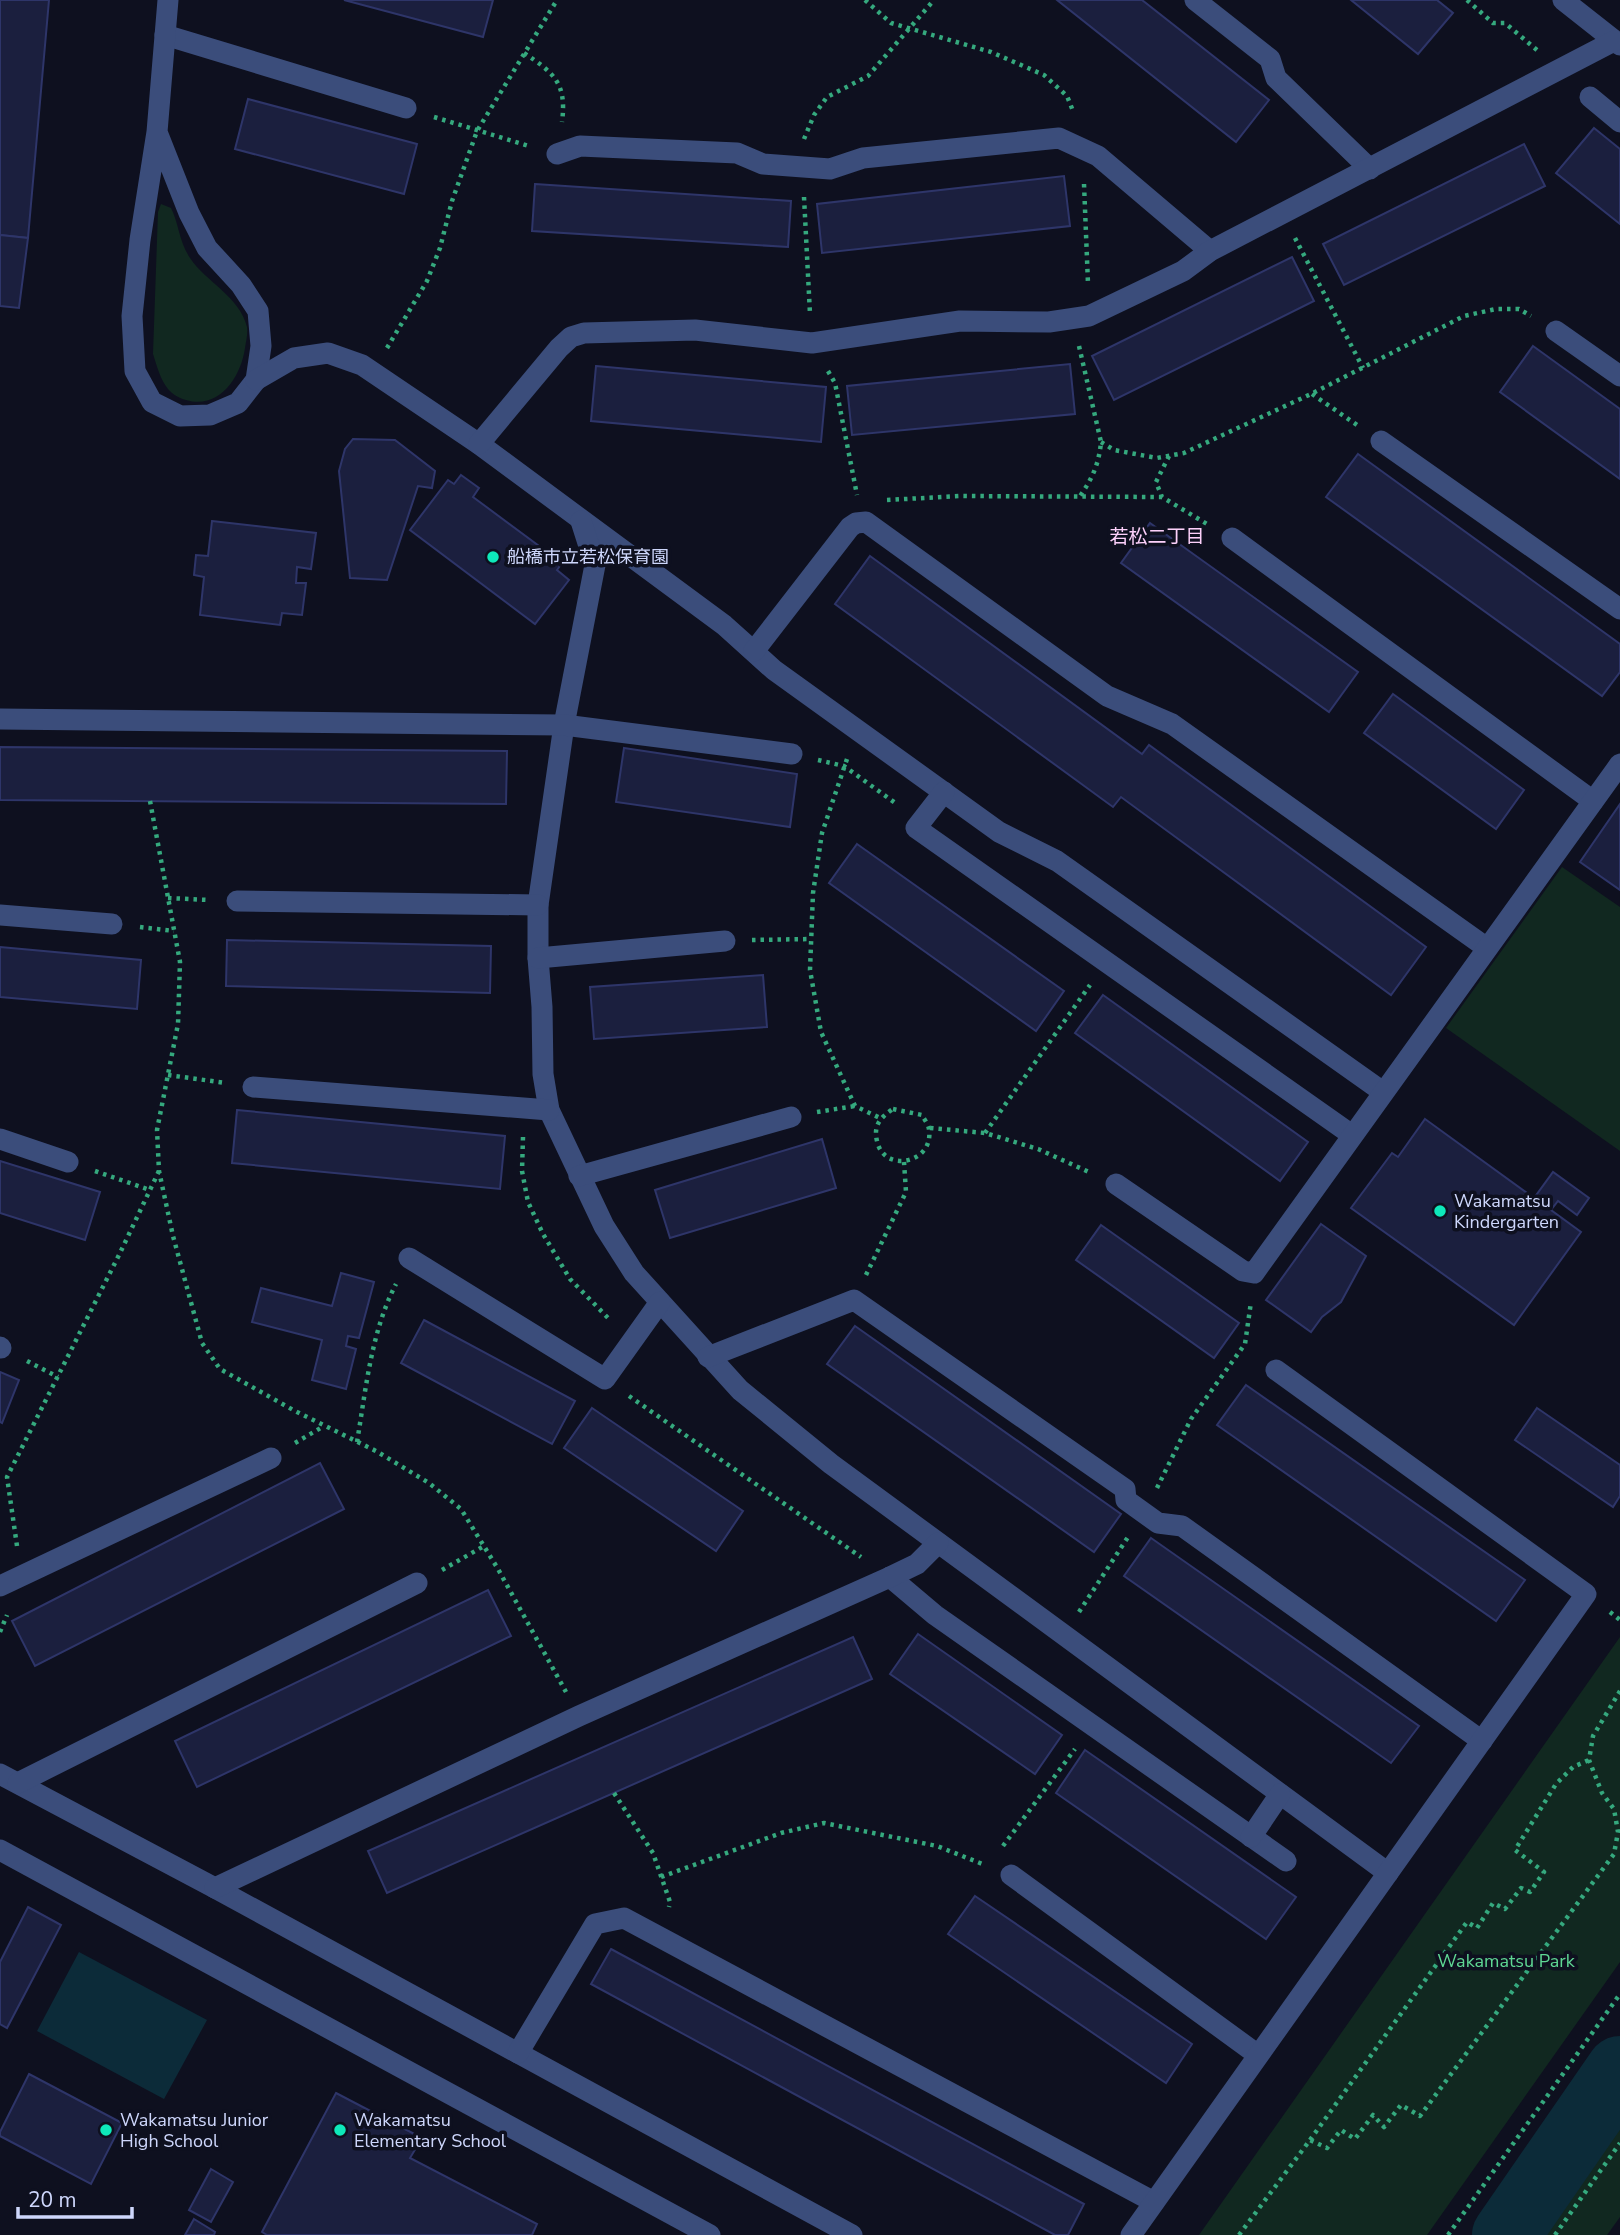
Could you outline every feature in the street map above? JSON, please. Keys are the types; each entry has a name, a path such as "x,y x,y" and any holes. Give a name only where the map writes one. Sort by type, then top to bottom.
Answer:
{"street":[{"path":"168,0 157,132 140,240 132,316 135,371 152,402 180,416 210,415 238,403 256,380 294,358 328,353 362,365 479,444 724,625 774,670 999,832 1057,861 1383,1092"},
{"path":"1195,0 1270,59 1276,78 1370,169"},
{"path":"479,444 559,348 571,337 584,333 695,330 812,343 960,321 1049,322 1089,316 1171,276 1210,251 1560,69 1617,43 1563,0"},
{"path":"165,35 406,108"},
{"path":"1590,97 1620,122"},
{"path":"157,132 189,213 207,248 241,285 258,311 261,346 256,380"},
{"path":"557,154 580,146 737,153 763,164 830,169 863,158 1059,138 1098,156 1210,251"},
{"path":"1556,331 1620,376"},
{"path":"1381,441 1620,609"},
{"path":"754,651 858,515 1107,696 1172,724 1487,948"},
{"path":"580,521 595,565 564,725 538,905 538,958 543,1074 549,1110 604,1226 634,1273 740,1390 831,1465 1388,1873"},
{"path":"1232,538 1593,801"},
{"path":"0,719 564,725 792,754"},
{"path":"1116,1184 1243,1271 1254,1273 1620,764"},
{"path":"944,792 916,828 1353,1135"},
{"path":"237,901 538,905"},
{"path":"0,915 112,924"},
{"path":"538,958 725,941"},
{"path":"253,1087 549,1110"},
{"path":"579,1176 791,1117"},
{"path":"0,1139 68,1162"},
{"path":"409,1258 605,1379 660,1301"},
{"path":"708,1357 854,1300 1125,1489 1126,1500 1158,1523 1182,1526 1482,1741"},
{"path":"1131,2235 1586,1594 1276,1370"},
{"path":"0,1586 271,1458"},
{"path":"215,1888 579,1716 890,1577 917,1564 938,1543"},
{"path":"890,1577 935,1615 1286,1861"},
{"path":"9,1779 417,1583"},
{"path":"9,1779 215,1888 852,2235"},
{"path":"1251,1837 1280,1794"},
{"path":"0,1850 710,2235"},
{"path":"1011,1875 1258,2055"},
{"path":"517,2053 595,1924 624,1918 1154,2203"}],"path":[{"path":"382,357 427,281 477,131 557,0"},
{"path":"934,0 868,76 827,97 814,115 804,141 812,343 835,383 858,515 880,501 947,497 1162,497 1232,538"},
{"path":"1467,0 1493,23 1505,23 1560,69"},
{"path":"406,108 557,154 564,97 551,71 524,53"},
{"path":"1282,214 1363,368"},
{"path":"1101,442 1114,450 1157,458 1184,453 1311,394 1464,316 1496,309 1519,309 1556,331"},
{"path":"1073,318 1101,442 1100,456 1092,480 1080,496"},
{"path":"1311,394 1381,441"},
{"path":"1162,497 1156,482 1169,456"},
{"path":"792,754 844,766 921,821"},
{"path":"848,754 822,833 813,893 810,970 821,1032 855,1106 880,1118"},
{"path":"150,802 180,962 178,1024 157,1130 159,1171 173,1236 202,1343 220,1369 429,1483 461,1509 579,1716"},
{"path":"168,898 237,901"},
{"path":"725,941 811,939"},
{"path":"985,1133 1107,962"},
{"path":"168,1076 253,1087"},
{"path":"893,1109 922,1115 930,1128 928,1144 919,1157 904,1162 889,1159 878,1148 875,1133 880,1118 893,1109"},
{"path":"930,1128 985,1133 1038,1149 1116,1184"},
{"path":"68,1162 150,1190"},
{"path":"854,1300 906,1192 904,1162"},
{"path":"0,1632 21,1577 7,1477 159,1171"},
{"path":"357,1442 373,1350 386,1303 409,1258"},
{"path":"1063,1635 1144,1513 1191,1419 1245,1345 1254,1273"},
{"path":"605,1379 890,1577"},
{"path":"417,1583 484,1546"},
{"path":"1310,2140 1328,2148 1341,2130 1355,2139 1373,2115 1384,2127 1401,2105 1420,2116 1614,1854 1618,1832 1615,1809 1602,1793 1589,1759 1593,1736 1620,1691"},
{"path":"988,1866 1092,1726"},
{"path":"1239,2235 1467,1922 1478,1928 1493,1903 1505,1909 1521,1888 1530,1892 1544,1872 1515,1850 1556,1784 1573,1767 1589,1759"},
{"path":"614,1793 653,1853 670,1902 663,1938"},
{"path":"661,1877 781,1833 824,1824 937,1846 1011,1875"},
{"path":"1448,2235 1620,1994"},
{"path":"1555,2235 1620,2143"}],"green space":[{"path":"161,204 171,208 190,258 230,298 243,316 247,327 239,370 226,389 209,400 186,400 172,393 163,381 153,354 158,212"},
{"path":"1562,867 1620,907 1620,1151 1446,1028"},
{"name":"Wakamatsu Park","path":"1620,1637 1620,1962 1427,2235 1199,2235"},
{"path":"1620,2116 1620,2217 1607,2235 1536,2235"}],"water":[{"path":"79,1952 207,2020 164,2099 37,2031"}],"building":[{"path":"0,0 49,0 28,238 0,235"},
{"path":"344,0 493,0 483,37"},
{"path":"1057,0 1142,0 1269,100 1236,142"},
{"path":"1351,0 1437,0 1453,13 1418,54"},
{"path":"248,99 417,144 404,194 235,149"},
{"path":"1594,128 1620,149 1620,224 1556,173"},
{"path":"1524,144 1545,186 1344,285 1323,244"},
{"path":"1064,176 1070,226 822,253 817,204"},
{"path":"535,184 791,201 788,247 532,231"},
{"path":"0,235 28,238 19,308 0,306"},
{"path":"1292,257 1314,301 1114,400 1092,356"},
{"path":"1533,346 1620,409 1620,479 1500,392"},
{"path":"1070,364 1075,414 852,435 847,386"},
{"path":"596,366 826,387 821,442 591,421"},
{"path":"353,439 395,440 435,471 432,488 418,486 387,580 350,578 339,471 345,449"},
{"path":"1358,454 1620,644 1620,672 1602,696 1326,497"},
{"path":"461,475 479,488 473,497 562,563 557,570 569,580 535,624 410,530 448,480 454,484"},
{"path":"212,521 316,533 311,569 297,567 296,583 306,583 302,615 282,613 280,625 200,615 204,577 194,575 196,555 208,556"},
{"path":"1150,523 1358,672 1329,712 1121,563"},
{"path":"870,556 1142,754 1149,745 1426,947 1391,995 1121,797 1113,807 835,604"},
{"path":"1393,694 1524,790 1496,829 1364,733"},
{"path":"0,747 507,751 506,804 0,800"},
{"path":"624,748 797,774 790,827 616,802"},
{"path":"1620,804 1620,890 1580,862"},
{"path":"857,844 1064,991 1036,1031 829,883"},
{"path":"227,940 491,946 490,993 226,986"},
{"path":"0,947 141,960 137,1009 0,997"},
{"path":"763,975 767,1027 594,1039 590,987"},
{"path":"1103,995 1308,1142 1280,1181 1075,1033"},
{"path":"237,1110 505,1136 500,1189 232,1163"},
{"path":"1425,1119 1534,1198 1553,1172 1589,1198 1577,1215 1558,1201 1551,1210 1581,1232 1514,1325 1351,1208 1392,1153 1398,1157"},
{"path":"822,1139 836,1188 670,1238 655,1190"},
{"path":"0,1161 100,1192 85,1240 0,1213"},
{"path":"1321,1224 1366,1256 1341,1302 1322,1317 1311,1332 1266,1300"},
{"path":"1101,1225 1239,1323 1214,1358 1076,1260"},
{"path":"341,1273 374,1282 359,1338 348,1336 346,1346 356,1349 346,1389 312,1380 322,1340 252,1322 261,1288 332,1306"},
{"path":"424,1320 575,1401 552,1444 401,1363"},
{"path":"855,1326 1121,1514 1094,1552 827,1364"},
{"path":"0,1372 19,1380 2,1423 0,1422"},
{"path":"1246,1385 1525,1580 1496,1621 1217,1425"},
{"path":"592,1408 743,1511 716,1551 564,1448"},
{"path":"1537,1408 1620,1465 1620,1496 1613,1507 1515,1440"},
{"path":"320,1463 344,1509 35,1666 12,1621"},
{"path":"1151,1538 1419,1726 1391,1763 1124,1576"},
{"path":"488,1590 511,1636 197,1787 175,1741"},
{"path":"918,1634 1062,1735 1035,1774 890,1674"},
{"path":"853,1637 872,1679 387,1893 368,1851"},
{"path":"1085,1750 1296,1897 1266,1939 1056,1793"},
{"path":"975,1896 1192,2044 1166,2083 948,1934"},
{"path":"28,1907 61,1925 7,2028 0,2024 0,1962"},
{"path":"611,1949 1084,2204 1068,2235 1055,2235 591,1984"},
{"path":"29,2074 122,2123 91,2184 0,2136"},
{"path":"336,2093 422,2138 410,2158 537,2224 532,2235 267,2235 262,2232"},
{"path":"211,2169 233,2182 211,2222 189,2210"},
{"path":"194,2219 215,2232 214,2235 185,2235"}],"waterway":[{"path":"1506,2235 1620,2070"}],"place":[{"name":"船橋市立若松保育園","path":"493,557"},
{"name":"Wakamatsu Kindergarten","path":"1440,1211"},
{"name":"Wakamatsu Junior High School","path":"106,2130"},
{"name":"Wakamatsu Elementary School","path":"340,2130"}],"district":[{"name":"若松二丁目","path":"1157,537"}]}
